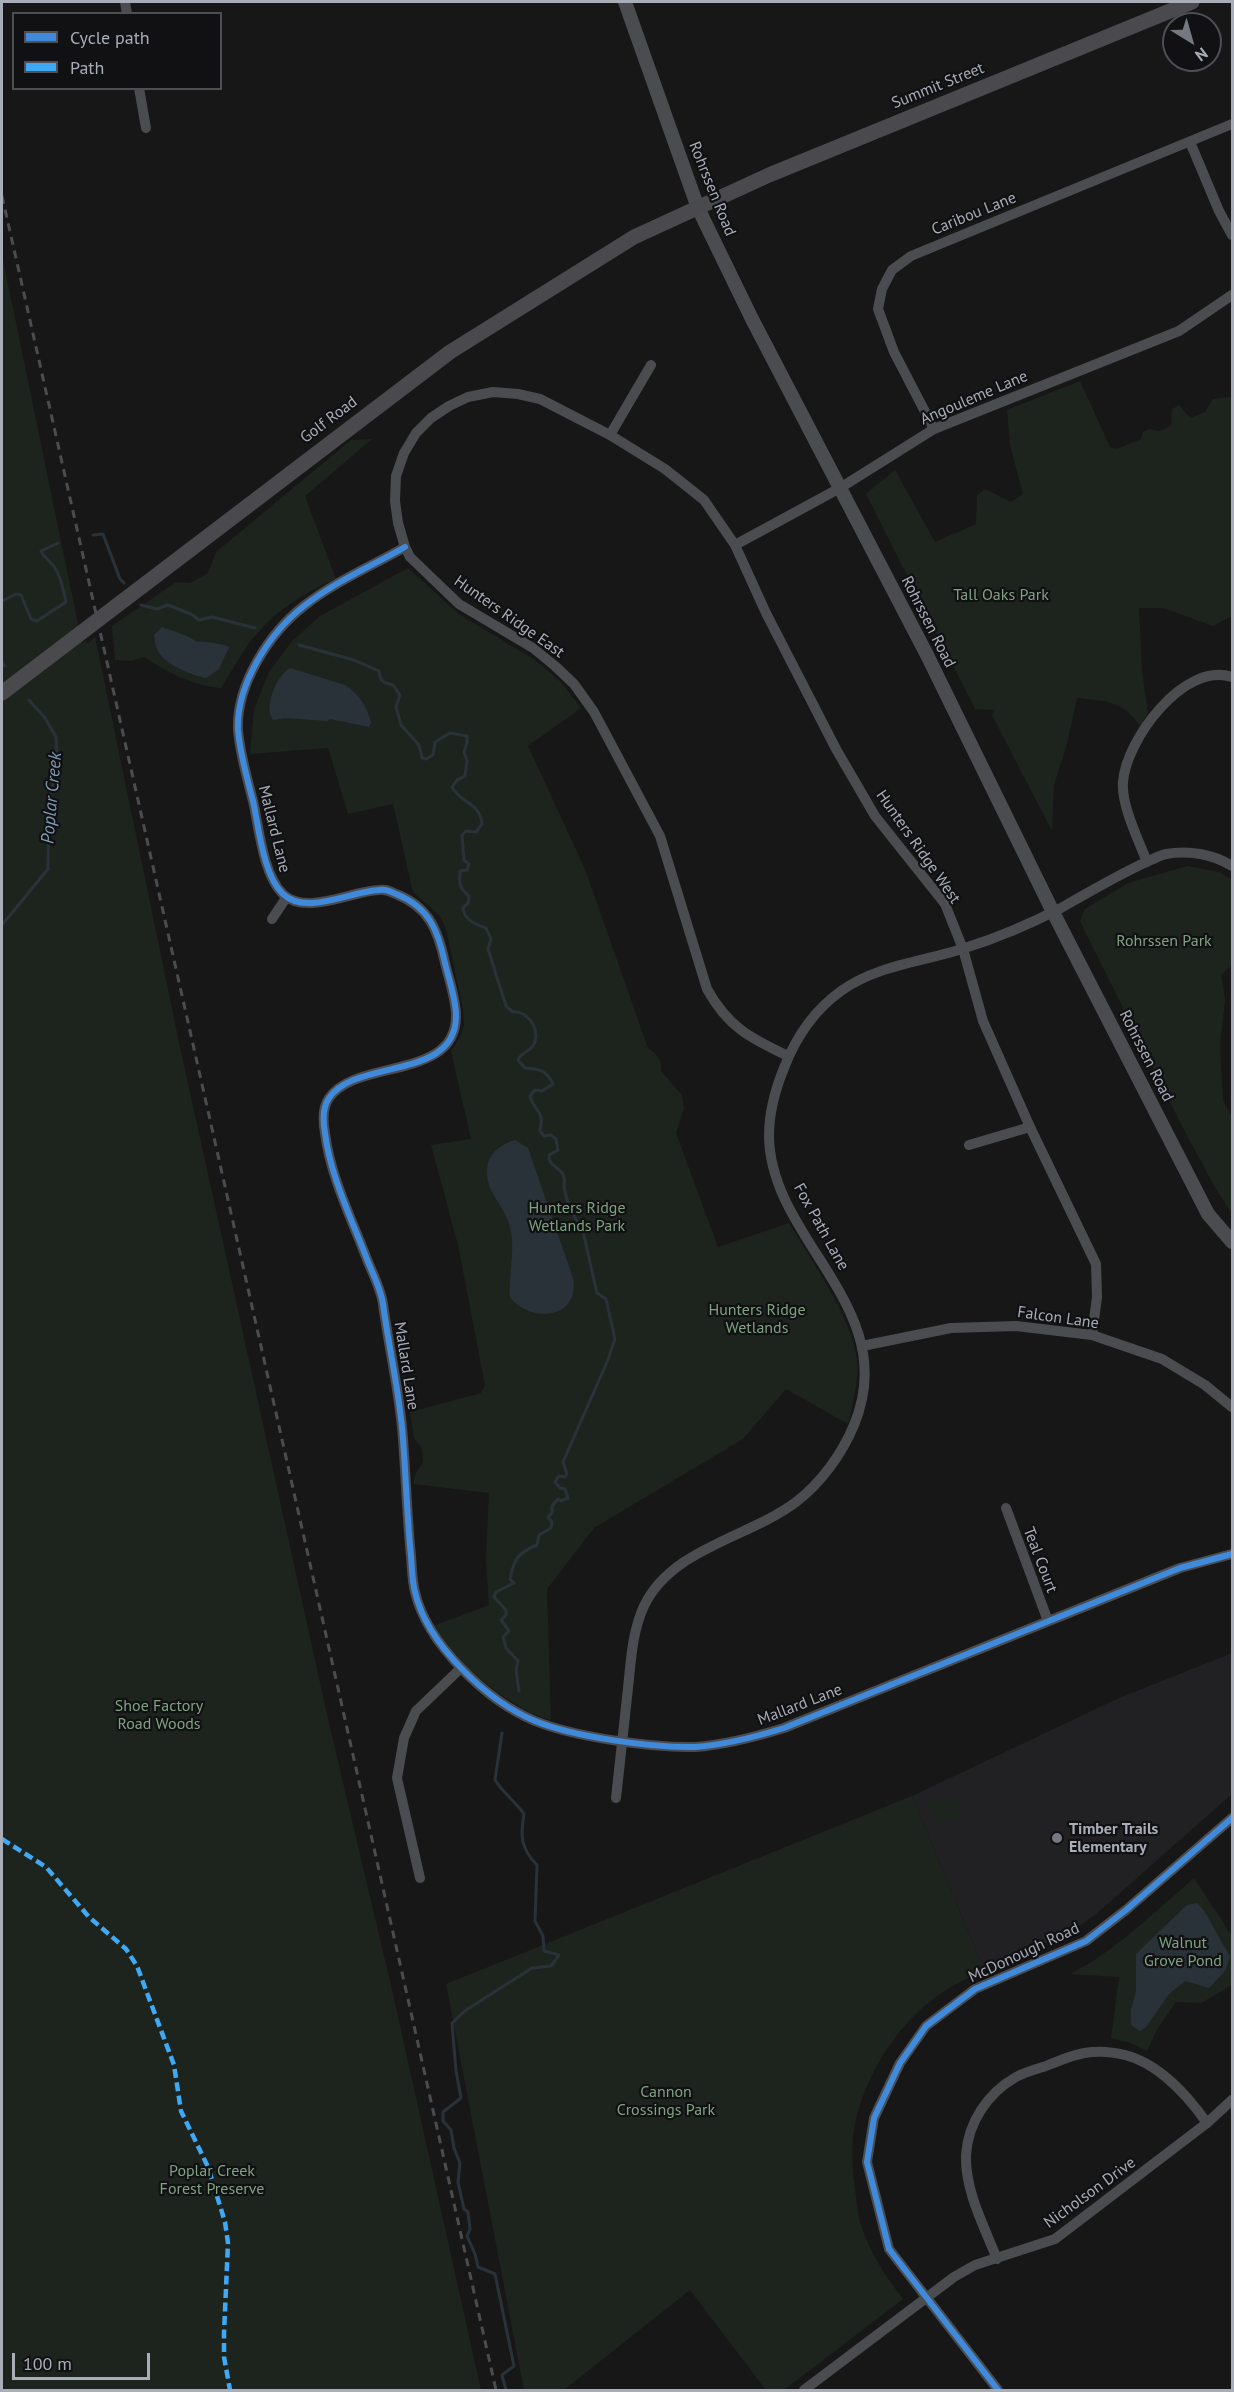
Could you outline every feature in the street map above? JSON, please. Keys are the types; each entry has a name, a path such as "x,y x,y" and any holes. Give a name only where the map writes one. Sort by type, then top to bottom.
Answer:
{"main road":[{"name":"Summit Street","path":"698,208 769,175 1192,2"},
{"name":"Golf Road","path":"3,692 450,352 634,237 698,208"}],"street":[{"name":"Rohrssen Road","path":"625,2 698,208 752,319 927,655 1053,912 1208,1214 1233,1242"},
{"path":"140,90 146,128"},
{"name":"Caribou Lane","path":"934,429 894,352 878,309 882,289 892,270 911,256 1233,124"},
{"path":"1190,142 1219,211 1233,235"},
{"name":"Angouleme Lane","path":"735,545 840,488 934,429 1179,331 1233,295"},
{"path":"610,435 651,365"},
{"name":"Hunters Ridge East","path":"610,435 540,399 518,394 493,392 448,406 416,433 404,453 396,476 395,501 398,523 410,557 459,604 533,648 574,684 594,712 660,836 707,989 716,1006 740,1032 788,1056"},
{"name":"Hunters Ridge West","path":"610,435 665,469 704,500 735,545 766,613 836,749 875,816 945,904 963,949 983,1021 1030,1127 1096,1264 1097,1297 1092,1335"},
{"name":"Mallard Lane","path":"405,547 317,597 299,610 271,642 246,682 239,706 238,730 269,873 275,885 286,898 296,903 316,902 382,889 411,900 434,925 440,940 456,1013 454,1033 446,1046 436,1054 343,1084 329,1097 323,1109 324,1133 330,1160 382,1297 403,1433 415,1594 433,1634 461,1668 497,1699 534,1721 575,1732 622,1740 664,1746 697,1747 729,1743 784,1728 1180,1569 1233,1554"},
{"path":"1147,862 1125,801 1122,783 1127,763 1161,706 1199,679 1215,674 1233,677"},
{"name":"Fox Path Lane","path":"616,1798 635,1633 646,1603 669,1573 796,1502 825,1473 840,1453 855,1424 865,1380 862,1346 856,1324 846,1302 791,1209 778,1181 771,1156 769,1136 772,1105 788,1056 803,1028 815,1013 844,988 880,970 963,949 1053,912 1164,855 1191,852 1221,858 1233,866"},
{"path":"272,919 286,898"},
{"path":"969,1145 1030,1127"},
{"name":"Falcon Lane","path":"862,1346 951,1328 1016,1326 1092,1335 1162,1359 1205,1385 1233,1407"},
{"name":"Teal Court","path":"1006,1509 1048,1621"},
{"path":"420,1878 397,1778 404,1738 416,1711 461,1668"},
{"name":"McDonough Road","path":"998,2391 890,2249 867,2162 874,2118 900,2063 926,2026 975,1989 1086,1941 1126,1910 1233,1818"},
{"path":"997,2259 970,2188 966,2154 971,2128 982,2108 1016,2077 1077,2054 1095,2050 1127,2055 1161,2072 1187,2094 1207,2123"},
{"name":"Nicholson Drive","path":"804,2391 954,2277 975,2265 1055,2239 1207,2123 1233,2100"}],"shaded area":[{"path":"162,627 197,642 229,647 219,669 206,678 171,664 160,654 156,646 154,635"},
{"path":"290,668 345,685 365,706 371,722 369,727 330,719 327,721 285,718 273,720 270,707 273,692 280,677"},
{"path":"515,1140 528,1148 573,1278 573,1292 569,1302 562,1309 552,1313 541,1314 529,1311 519,1306 510,1297 512,1235 507,1218 491,1189 487,1173 488,1163 495,1151"},
{"name":"Timber Trails Elementary","path":"1232,1653 1232,1794 1095,1915 1067,1934 984,1970 912,1796 1119,1698"},
{"name":"Walnut Grove Pond","path":"1197,1903 1205,1912 1230,1957 1225,1971 1209,1988 1185,1981 1169,1994 1146,2027 1140,2031 1131,2025 1131,2010 1136,1991 1136,1954 1187,1905"}],"green space":[{"name":"Poplar Creek Forest Preserve","path":"2,255 82,643 86,640 88,644 95,637 180,1047 328,1719 393,1994 481,2390 2,2390"},
{"name":"Tall Oaks Park","path":"1080,381 1110,447 1117,449 1141,439 1143,432 1149,429 1159,431 1171,426 1172,409 1179,405 1190,418 1205,412 1213,399 1229,397 1232,400 1232,616 1213,626 1163,608 1139,608 1142,670 1148,713 1140,726 1120,707 1105,702 1077,698 1067,744 1054,785 1052,831 992,715 995,710 975,709 866,494 895,470 935,542 976,524 977,495 985,489 1011,502 1023,494 1010,445 1007,410"},
{"path":"372,439 305,496 336,579 302,596 272,618 250,642 221,688 181,677 144,657 131,661 115,660 112,626 176,582 190,583 208,573 216,552 351,440"},
{"name":"Hunters Ridge Wetlands Park","path":"408,568 459,614 535,660 561,682 581,708 528,746 585,869 648,1048 658,1058 661,1071 682,1095 684,1108 676,1133 718,1247 789,1223 839,1308 854,1343 857,1360 854,1400 848,1424 786,1389 743,1439 594,1528 547,1589 551,1720 519,1706 484,1682 453,1654 433,1626 489,1605 486,1560 489,1493 413,1484 415,1475 423,1462 422,1449 414,1438 410,1412 481,1393 485,1385 458,1245 431,1145 471,1139 451,1051 464,1025 446,929 440,916 413,892 393,804 348,814 328,748 250,754 254,709 269,672 292,641 320,616"},
{"name":"Rohrssen Park","path":"1188,866 1219,872 1232,880 1232,966 1221,974 1225,1000 1220,1046 1223,1100 1232,1118 1232,1214 1181,1124 1080,921 1085,909 1128,883"},
{"name":"Cannon Crossings Park","path":"912,1796 984,1970 942,1993 906,2024 871,2077 857,2116 852,2158 860,2220 874,2256 903,2299 784,2390 766,2390 690,2290 564,2390 524,2390 446,1984"},
{"path":"932,1796 947,1802 960,1802 963,1812 952,1819 945,1820 934,1816 928,1805 928,1798"},
{"name":"Walnut Grove Pond","path":"1194,1878 1232,1936 1232,1985 1201,2003 1176,2002 1158,2028 1147,2051 1131,2043 1111,2038 1119,1977 1070,1974 1104,1954"}],"waterway":[{"path":"93,535 103,534 120,579 124,583"},
{"path":"2,601 16,594 21,595 31,619 37,621 66,602 57,571 41,551 58,543"},
{"path":"141,605 157,609 168,605 191,614 199,620 212,617 255,628"},
{"path":"299,645 354,660 379,671 381,680 393,685 400,695 396,707 401,725 419,745 422,758 426,759 433,755 435,742 450,733 467,736 464,752 467,761 465,776 457,780 452,787 460,797 478,811 482,824 476,832 466,831 462,835 464,860 469,864 467,870 460,871 460,885 469,896 468,903 463,908 471,921 486,928 491,939 488,949 506,1006 513,1012 524,1015 533,1023 535,1041 518,1060 525,1068 545,1073 553,1084 542,1091 535,1090 530,1096 540,1114 540,1131 544,1136 551,1135 556,1139 558,1150 549,1155 549,1159 564,1177 566,1197 573,1214 582,1227 597,1293 606,1299 615,1339 563,1462 567,1474 565,1477 559,1476 555,1482 560,1488 565,1489 568,1498 561,1501 558,1499 552,1506 552,1513 548,1517 552,1522 551,1528 539,1535 537,1545 525,1551 518,1558 513,1566 510,1579 514,1583 496,1592 494,1597 506,1610 506,1615 501,1620 509,1631 503,1637 506,1648 518,1661 516,1670 519,1691"},
{"name":"Poplar Creek","path":"2,662 5,666"},
{"name":"Poplar Creek","path":"2,925 48,869 49,803 57,763 56,737 45,718 29,700"},
{"path":"502,1733 495,1780 524,1814 523,1842 537,1865 535,1921 543,1936 544,1951 559,1955 551,1966 532,1968 466,2010 452,2023 461,2098 443,2112 443,2121 451,2130 454,2148 460,2163 458,2182 464,2209 468,2212 470,2229 467,2236 478,2267 495,2274 514,2366 502,2375 506,2390"}],"railway":[{"path":"2,196 496,2390"}],"marked path":[{"path":"2,1839 46,1867 89,1917 126,1949 137,1966 174,2065 181,2111 208,2167 225,2222 228,2243 224,2357 230,2390"}],"cycle path":[{"path":"405,547 316,597 279,630 267,645 249,678 239,713 238,730 266,863 276,886 283,894 304,903 329,901 381,890 407,899 424,913 435,930 454,996 456,1016 452,1037 440,1051 423,1060 360,1077 342,1086 329,1098 324,1111 324,1129 332,1166 382,1299 402,1422 414,1588 422,1612 446,1650 479,1685 498,1700 517,1712 551,1727 592,1737 636,1743 678,1747 706,1746 784,1728 1180,1568 1232,1554"},
{"path":"998,2390 889,2249 867,2162 874,2118 900,2063 926,2026 975,1989 1086,1941 1126,1910 1232,1818"}],"place":[{"name":"Timber Trails Elementary","path":"1057,1838"}],"park label":[{"name":"Hunters Ridge Wetlands","path":"757,1319"},
{"name":"Shoe Factory Road Woods","path":"159,1715"}]}
